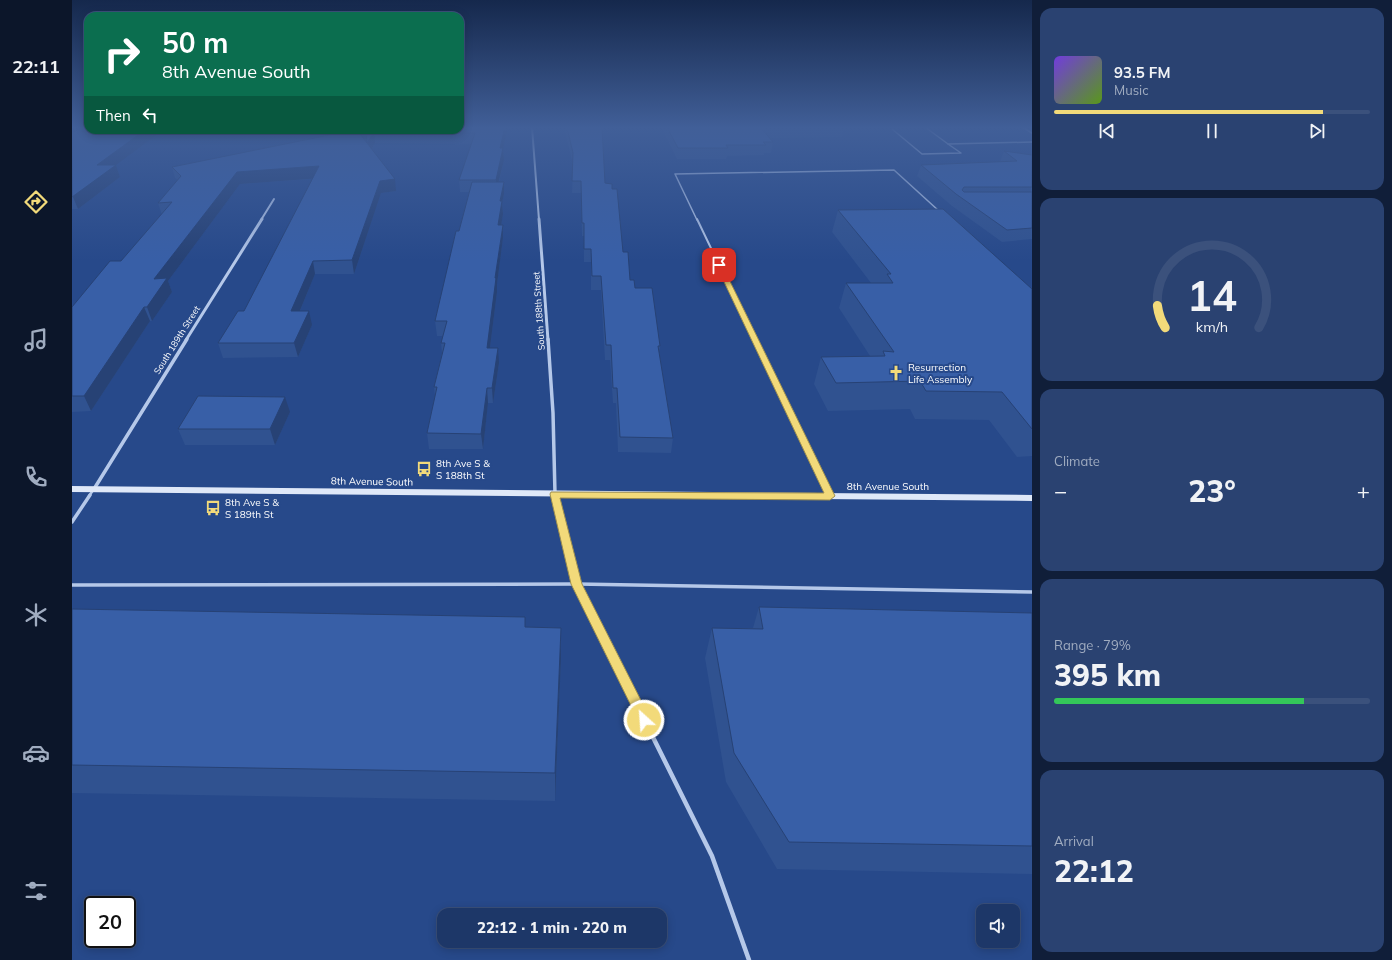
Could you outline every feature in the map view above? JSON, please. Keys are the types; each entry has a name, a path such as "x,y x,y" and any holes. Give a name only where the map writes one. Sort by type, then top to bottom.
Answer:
{"street":[{"name":"South 188th Street","path":"535,172 553,412 555,494"},
{"name":"South 189th Street","path":"94,489 274,199"},
{"name":"8th Avenue South","path":"72,489 1032,498"}],"lane":[{"path":"795,172 675,174 830,496"},
{"path":"896,172 942,214"},
{"path":"72,522 94,489"},
{"path":"555,494 577,584 712,856 749,960"},
{"path":"72,585 577,584 1032,592"}],"building":[{"path":"72,172 107,172 72,197"},
{"path":"177,172 240,172 237,172 154,279 167,278 147,307 144,307 84,396 72,396 72,307 110,261 121,261 172,202 158,203 181,176"},
{"path":"316,172 389,172 395,179 380,181 352,260 313,261 291,311 309,311 294,343 218,343 238,311 244,311"},
{"path":"462,172 498,172 496,180 459,180"},
{"path":"572,172 604,172 605,183 612,184 612,189 617,189 623,252 628,252 630,280 634,280 635,288 652,288 660,346 658,346 673,438 620,437 617,388 613,388 611,345 606,345 601,276 592,276 591,249 584,249 581,181 572,181"},
{"path":"929,172 1032,172 1032,187 964,187 962,190 964,192 1032,192 1032,228 1007,230 956,194"},
{"path":"472,182 504,182 500,201 502,201 498,225 503,225 487,348 498,348 492,388 487,388 481,434 427,433 437,387 434,387 445,343 441,343 447,321 435,321 456,231 459,231"},
{"path":"943,209 1032,289 1032,429 1002,392 926,391 920,381 836,383 821,357 885,356 883,351 894,352 846,283 893,283 887,274 891,274 838,210"},
{"path":"198,396 285,397 270,429 178,429"},
{"path":"759,607 1032,613 1032,846 789,842 734,753 712,628 763,629"},
{"path":"72,609 525,617 525,627 561,628 555,773 72,765"}],"place":[{"name":"Resurrection Life Assembly","path":"896,373"},
{"name":"8th Ave S & S 188th St","path":"424,469"},
{"name":"8th Ave S & S 189th St","path":"213,508"}],"route":[{"path":"644,720 577,584 555,494 830,496 719,265"}]}
